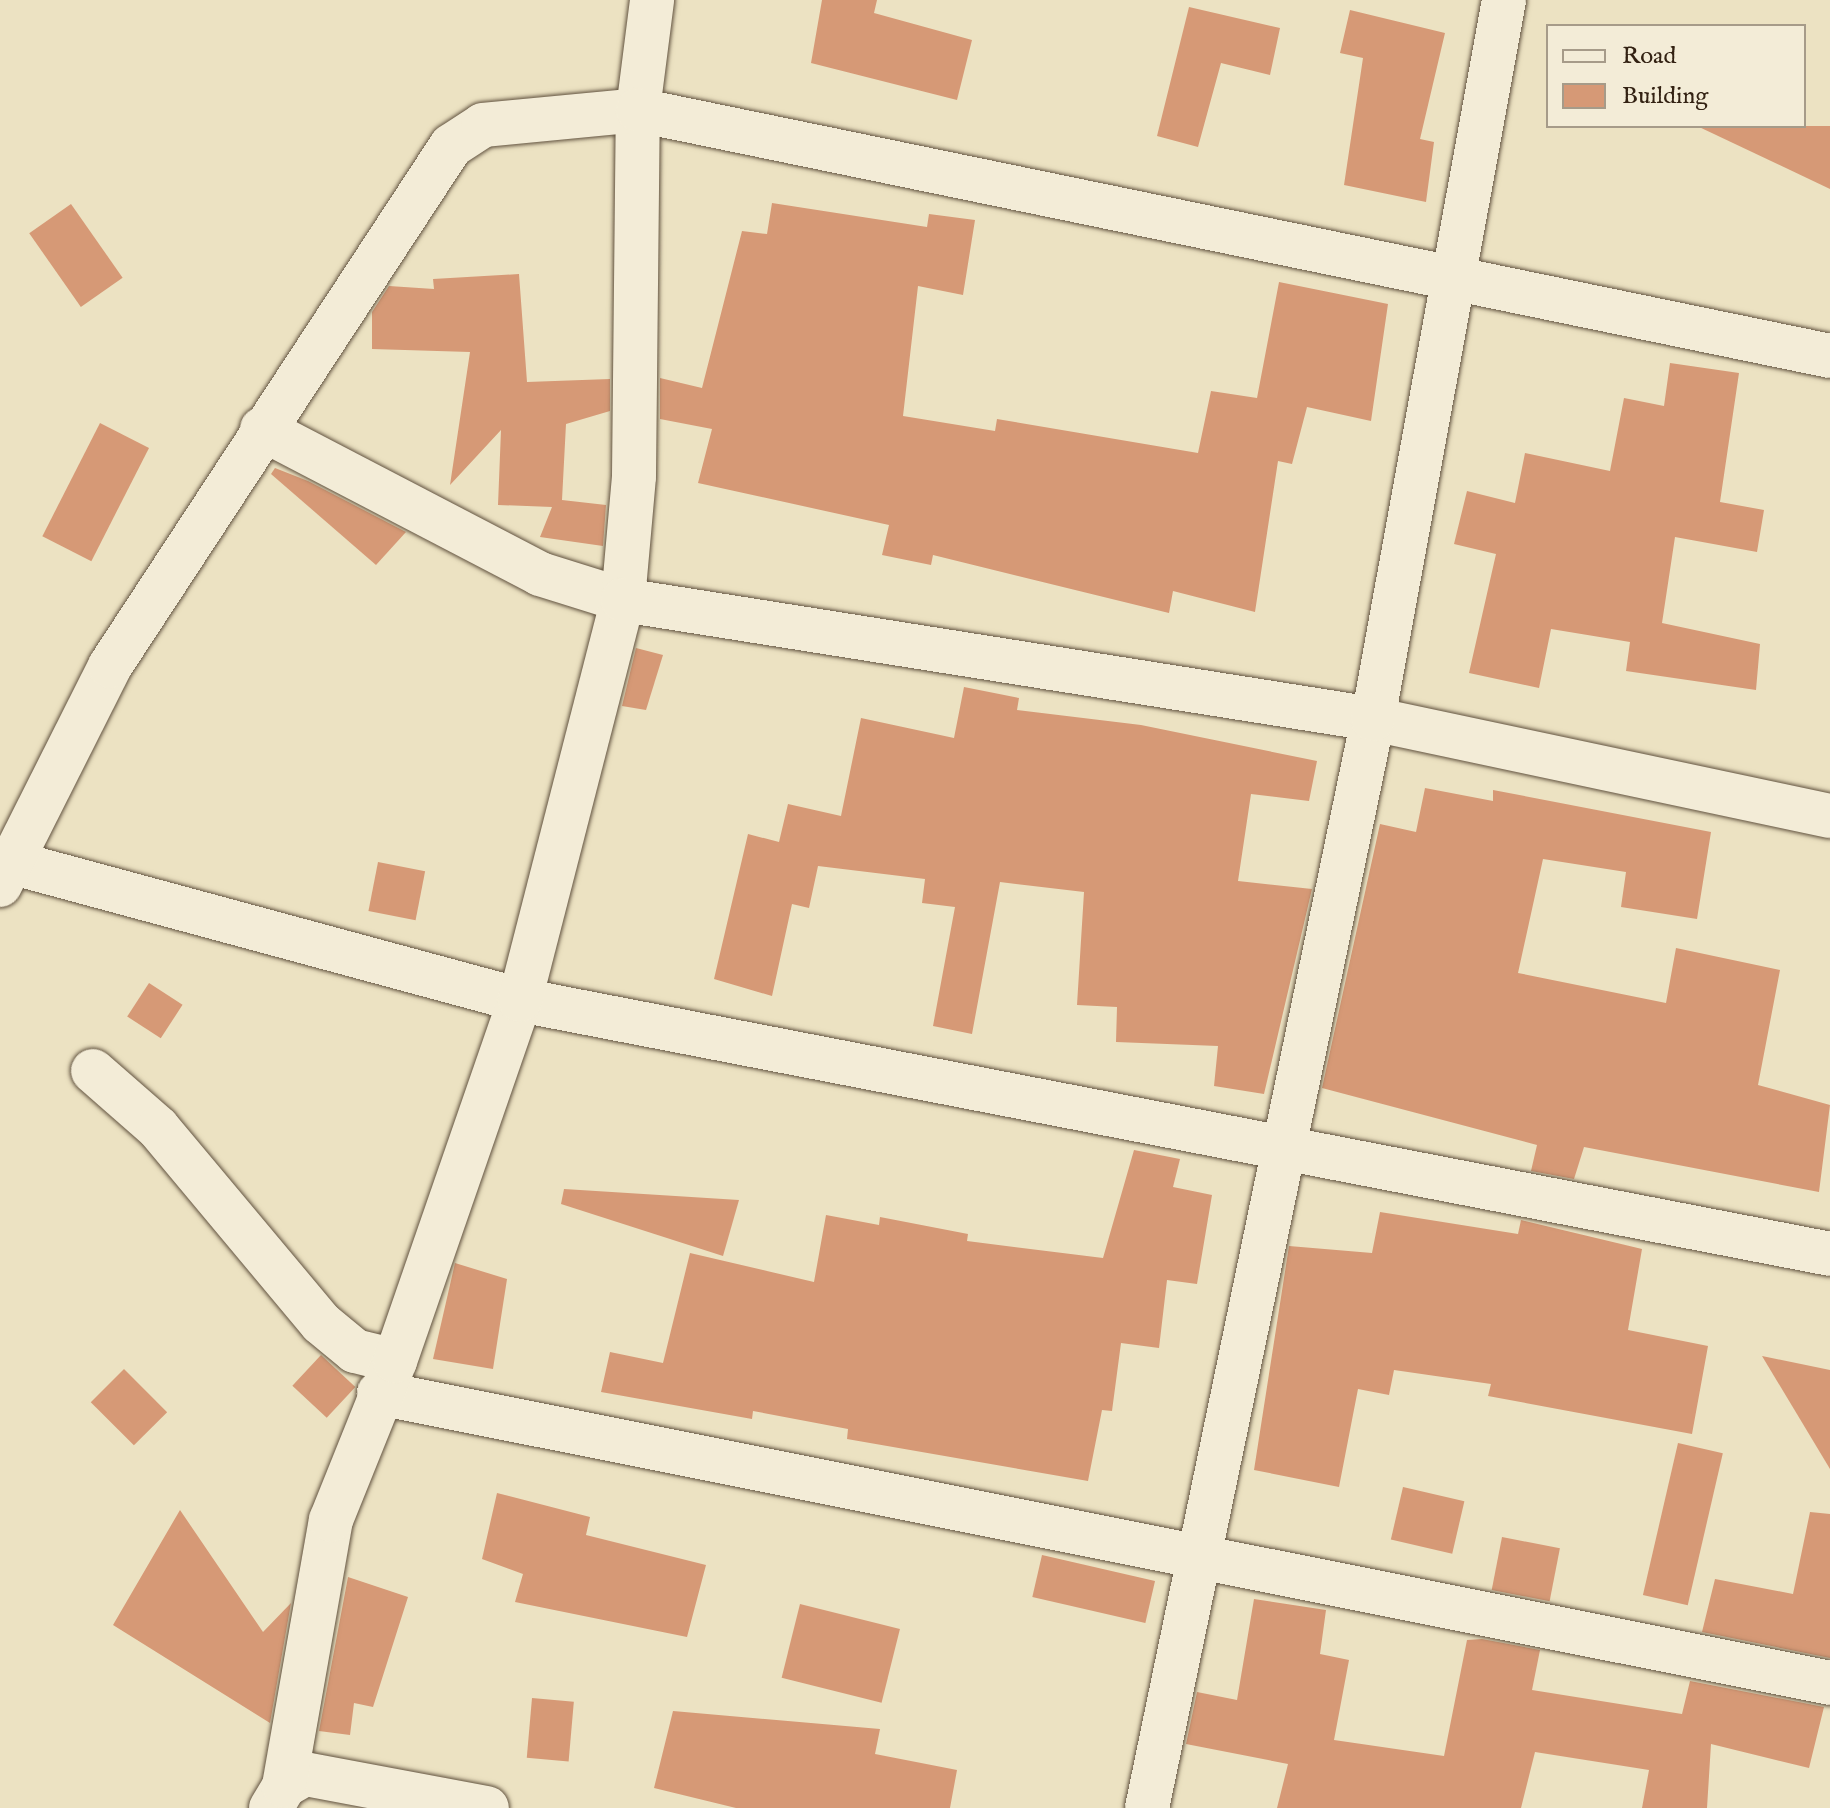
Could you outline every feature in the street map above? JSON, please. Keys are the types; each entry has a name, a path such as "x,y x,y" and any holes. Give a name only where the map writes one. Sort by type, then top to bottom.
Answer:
{"street":[{"path":"278,1797 331,1520 387,1377 520,1000 623,600 634,476 638,110 652,0"},
{"path":"1147,1808 1281,1148 1373,719 1504,0"},
{"path":"1830,356 638,110 524,116 483,125 451,146 262,429 110,666 7,874 520,1000 1830,1254"},
{"path":"262,429 540,574 623,600 1373,719 1830,816"},
{"path":"93,1071 158,1128 321,1323 387,1377 1199,1558 1830,1683"},
{"path":"278,1797 305,1774 487,1808"}],"building":[{"path":"822,0 877,0 874,13 972,40 957,100 811,63"},
{"path":"1189,7 1280,28 1270,75 1221,63 1198,147 1157,136"},
{"path":"1350,10 1445,33 1420,139 1434,142 1426,202 1344,185 1363,58 1340,53"},
{"path":"1830,126 1830,189 1701,128"},
{"path":"772,203 927,227 929,214 975,220 963,295 918,286 903,416 995,431 997,419 1198,453 1211,391 1257,398 1279,282 1388,304 1371,421 1307,407 1292,464 1278,461 1255,612 1173,591 1169,613 933,555 931,565 882,555 889,525 698,483 712,429 660,419 660,378 702,388 742,231 767,234"},
{"path":"71,204 123,278 81,307 29,233"},
{"path":"519,274 527,382 610,379 610,411 566,424 562,500 606,505 603,546 540,537 552,507 498,505 501,430 450,485 470,352 372,349 372,312 389,286 434,289 433,279"},
{"path":"1670,363 1739,373 1720,502 1764,510 1757,552 1675,537 1662,623 1760,644 1756,690 1626,671 1630,642 1551,629 1539,688 1469,673 1496,554 1454,544 1467,491 1515,503 1525,453 1610,471 1624,398 1664,406"},
{"path":"100,423 149,448 91,561 42,536"},
{"path":"275,468 308,481 406,532 376,565 271,474"},
{"path":"636,648 663,655 646,710 622,706"},
{"path":"964,687 1019,698 1017,710 1141,725 1317,761 1309,801 1251,794 1238,881 1312,889 1264,1094 1214,1086 1218,1046 1116,1042 1117,1007 1077,1005 1084,892 1000,882 972,1034 933,1026 955,907 922,903 925,879 818,866 809,908 792,904 772,996 714,979 748,834 779,842 788,804 841,816 861,718 954,738"},
{"path":"1425,788 1493,801 1493,790 1711,832 1697,919 1621,907 1626,872 1543,859 1518,973 1666,1003 1676,948 1780,970 1758,1085 1830,1105 1819,1192 1584,1147 1574,1179 1531,1171 1537,1145 1322,1088 1380,824 1416,832"},
{"path":"378,862 425,871 416,920 368,911"},
{"path":"149,983 183,1005 161,1038 127,1017"},
{"path":"1134,1150 1180,1159 1173,1187 1212,1195 1197,1284 1167,1280 1159,1348 1121,1343 1112,1411 1102,1410 1088,1481 847,1439 848,1429 753,1411 752,1419 601,1392 610,1352 663,1363 690,1253 814,1282 826,1215 879,1225 880,1217 968,1234 967,1241 1103,1258"},
{"path":"564,1189 739,1200 723,1256 561,1204"},
{"path":"1380,1212 1518,1234 1521,1220 1642,1249 1628,1330 1708,1346 1692,1434 1488,1396 1491,1384 1394,1370 1389,1395 1358,1389 1339,1487 1254,1470 1289,1246 1372,1253"},
{"path":"455,1263 507,1279 493,1369 433,1359"},
{"path":"321,1355 355,1387 327,1418 292,1386"},
{"path":"1762,1356 1830,1370 1830,1469"},
{"path":"124,1369 167,1412 134,1445 91,1402"},
{"path":"1678,1443 1723,1453 1688,1605 1643,1595"},
{"path":"1403,1487 1464,1501 1452,1554 1391,1540"},
{"path":"497,1493 590,1517 586,1535 706,1565 687,1637 515,1602 523,1574 482,1559"},
{"path":"180,1510 263,1632 291,1603 270,1723 113,1625"},
{"path":"1810,1512 1830,1514 1830,1658 1702,1632 1715,1579 1793,1594"},
{"path":"1502,1537 1560,1548 1550,1601 1492,1590"},
{"path":"1042,1555 1155,1581 1145,1623 1032,1597"},
{"path":"348,1577 408,1597 373,1707 354,1703 350,1735 319,1731"},
{"path":"1254,1599 1326,1610 1320,1654 1349,1660 1334,1740 1444,1756 1467,1640 1482,1639 1540,1650 1532,1690 1682,1714 1690,1681 1824,1707 1809,1768 1711,1744 1707,1808 1642,1808 1649,1770 1535,1752 1521,1808 1277,1808 1288,1764 1186,1744 1197,1692 1237,1700"},
{"path":"800,1604 900,1629 882,1703 782,1678"},
{"path":"532,1698 574,1702 569,1761 527,1758"},
{"path":"673,1711 880,1729 875,1754 957,1770 950,1808 736,1808 654,1788"}]}
